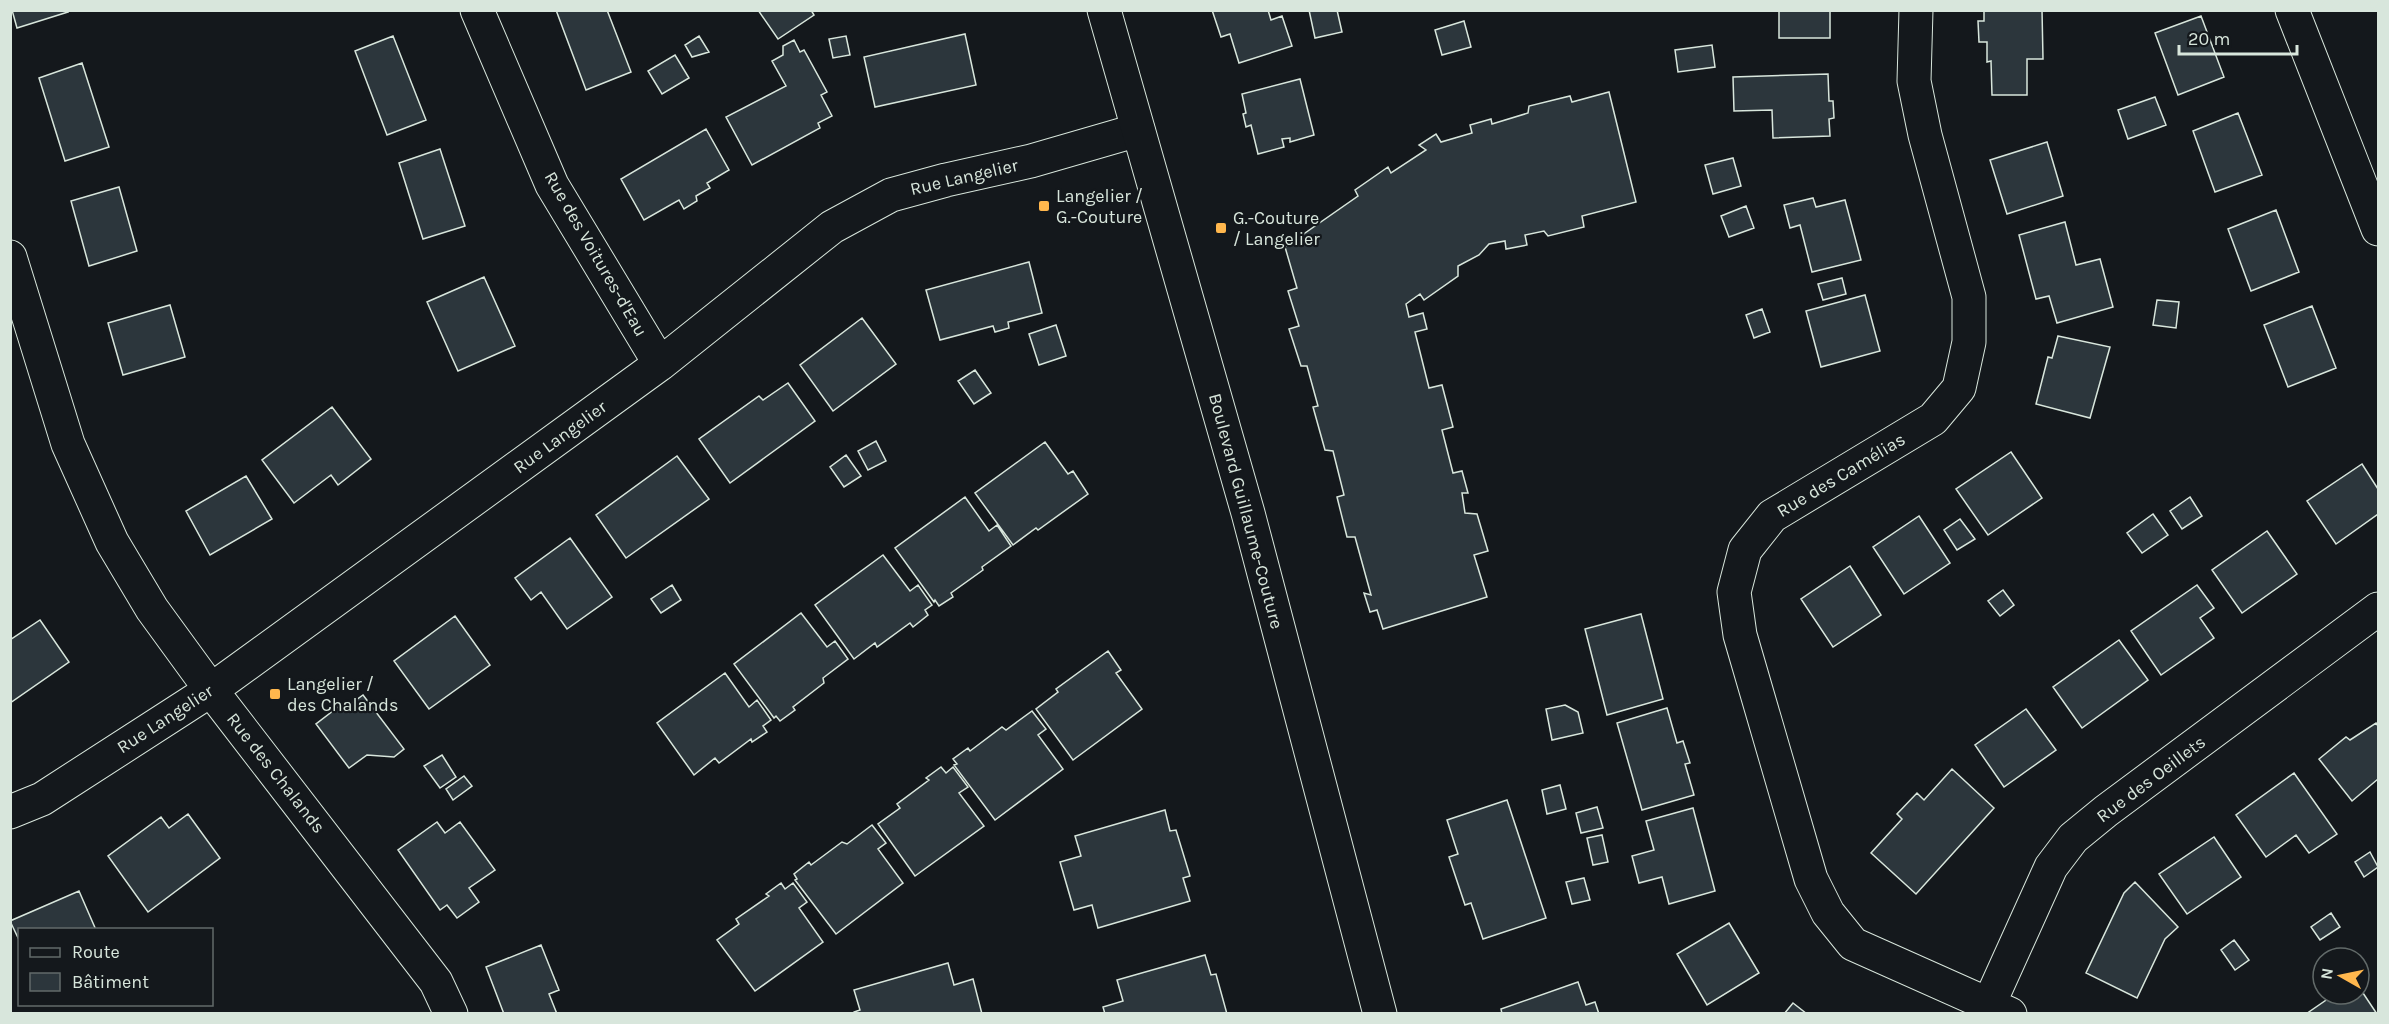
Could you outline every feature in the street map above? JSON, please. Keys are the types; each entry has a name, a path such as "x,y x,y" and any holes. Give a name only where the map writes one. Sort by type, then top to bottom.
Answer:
{"street":[{"name":"Rue des Voitures-d'Eau","path":"477,10 552,185 660,364"},
{"name":"Boulevard Guillaume-Couture","path":"1104,10 1248,513 1380,1014"},
{"name":"Rue des Camélias","path":"1916,10 1914,81 1925,135 1969,297 1970,342 1959,388 1933,420 1772,516 1746,550 1734,592 1740,635 1811,879 1828,913 1853,944 2000,1009"},
{"path":"2292,10 2379,229"},
{"name":"Rue Langelier","path":"10,812 42,799 211,690 660,364 832,227 891,195 1031,161 1138,130"},
{"name":"Rue des Chalands","path":"10,257 68,444 112,542 152,609 211,690 436,982 451,1014"},
{"name":"Rue des Oeillets","path":"2000,1009 2051,867 2073,838 2379,609"}],"building":[{"path":"12,10 67,10 68,12 17,28"},
{"path":"556,10 607,10 631,72 586,90"},
{"path":"758,10 811,10 814,15 778,39"},
{"path":"1212,10 1268,10 1271,20 1282,16 1292,46 1239,63 1230,34 1221,37"},
{"path":"1309,10 1337,10 1342,32 1315,38"},
{"path":"1779,10 1830,10 1830,38 1779,38"},
{"path":"1984,10 2042,10 2043,59 2027,59 2027,95 1992,95 1991,61 1987,62 1987,42 1979,42 1978,21 1984,21"},
{"path":"2201,16 2224,77 2178,95 2155,33"},
{"path":"1464,21 1471,47 1442,55 1435,30"},
{"path":"965,34 976,85 875,107 864,57"},
{"path":"393,36 426,120 387,135 355,51"},
{"path":"699,36 709,52 692,57 685,45"},
{"path":"846,36 850,55 833,58 829,39"},
{"path":"794,40 800,52 804,50 827,92 821,95 832,116 818,123 820,128 752,165 726,117 786,86 772,61 783,55 783,46"},
{"path":"1712,45 1715,67 1678,72 1675,50"},
{"path":"675,55 689,78 662,94 648,71"},
{"path":"82,63 109,147 65,161 39,78"},
{"path":"1828,74 1829,101 1833,101 1834,118 1829,119 1830,136 1773,138 1772,110 1734,111 1733,77"},
{"path":"1300,79 1314,135 1290,142 1290,138 1282,139 1284,147 1258,154 1251,125 1246,127 1242,94"},
{"path":"1609,92 1636,202 1582,216 1584,227 1548,236 1544,231 1525,235 1527,245 1506,249 1505,241 1489,244 1479,255 1458,266 1458,276 1424,300 1420,294 1406,304 1409,317 1423,313 1427,329 1415,332 1429,388 1442,385 1453,427 1442,430 1453,473 1462,471 1468,493 1462,493 1465,513 1477,514 1488,551 1474,555 1487,597 1383,629 1377,610 1370,612 1364,593 1371,595 1355,537 1347,537 1337,497 1344,495 1333,451 1325,450 1313,407 1318,406 1307,366 1301,366 1289,329 1299,326 1288,291 1297,288 1285,247 1358,196 1355,190 1388,167 1391,173 1426,150 1419,145 1436,134 1441,142 1472,133 1470,125 1491,119 1492,124 1528,113 1529,106 1570,96 1572,102"},
{"path":"2155,97 2166,125 2128,139 2118,110"},
{"path":"2238,113 2262,175 2215,192 2193,131"},
{"path":"706,129 729,170 707,183 710,188 696,196 697,201 684,209 679,200 644,220 621,179"},
{"path":"2047,142 2063,196 2007,214 1990,160"},
{"path":"440,149 465,226 423,239 399,163"},
{"path":"1733,158 1741,186 1713,194 1705,165"},
{"path":"119,187 137,251 89,266 71,201"},
{"path":"1813,198 1816,207 1845,200 1861,260 1812,272 1800,225 1790,228 1784,205"},
{"path":"1746,206 1754,228 1729,237 1721,216"},
{"path":"2276,210 2299,272 2251,291 2228,229"},
{"path":"2065,222 2076,265 2100,259 2113,307 2057,323 2049,296 2036,299 2019,235"},
{"path":"1029,262 1042,313 1008,322 1009,328 995,332 993,326 940,340 926,290"},
{"path":"484,277 515,346 458,371 427,302"},
{"path":"1842,278 1846,294 1823,300 1818,284"},
{"path":"1865,295 1880,351 1821,367 1806,311"},
{"path":"2157,300 2179,302 2176,328 2153,325"},
{"path":"170,305 185,357 123,375 108,323"},
{"path":"2312,306 2336,368 2288,387 2264,325"},
{"path":"1762,309 1770,332 1754,338 1746,315"},
{"path":"862,318 896,364 833,411 800,365"},
{"path":"1056,325 1066,356 1039,365 1029,334"},
{"path":"2058,336 2110,347 2090,418 2036,404 2048,357 2052,358"},
{"path":"975,370 991,393 974,404 958,381"},
{"path":"788,383 815,421 730,483 699,439 759,396 763,400"},
{"path":"332,407 371,459 338,485 331,475 294,503 262,460"},
{"path":"876,441 886,461 868,470 858,451"},
{"path":"1045,442 1068,474 1073,471 1088,494 1013,545 975,493"},
{"path":"2011,452 2042,498 1988,535 1956,489"},
{"path":"846,455 861,476 844,487 830,467"},
{"path":"677,456 709,499 626,558 596,515"},
{"path":"2362,464 2378,489 2378,514 2336,544 2307,501"},
{"path":"246,476 272,519 210,555 186,511"},
{"path":"965,497 989,531 997,525 1011,546 982,567 983,570 951,593 953,597 939,606 895,548"},
{"path":"2190,497 2202,516 2182,529 2170,511"},
{"path":"2153,514 2168,535 2142,553 2127,533"},
{"path":"1919,516 1950,563 1904,594 1873,547"},
{"path":"1960,519 1975,539 1957,550 1944,530"},
{"path":"2267,531 2297,574 2242,613 2212,570"},
{"path":"570,538 612,597 567,629 541,592 531,600 515,578"},
{"path":"883,555 910,591 918,585 932,605 925,610 928,615 913,627 910,623 877,647 875,643 854,659 815,605"},
{"path":"1850,566 1881,615 1833,647 1801,599"},
{"path":"672,585 681,600 661,613 651,599"},
{"path":"2197,585 2214,608 2200,618 2214,638 2161,675 2131,631"},
{"path":"2003,590 2014,605 2000,616 1988,601"},
{"path":"801,613 827,647 835,641 848,659 823,678 824,683 793,707 795,710 780,721 776,716 774,718 734,664"},
{"path":"1641,614 1663,699 1607,715 1585,629"},
{"path":"455,616 490,665 429,709 394,661"},
{"path":"40,620 69,662 10,703 10,640"},
{"path":"2119,640 2148,680 2082,728 2053,687"},
{"path":"1108,651 1121,670 1116,673 1142,709 1073,760 1036,709 1058,692 1056,689"},
{"path":"725,673 749,707 757,700 771,720 763,726 767,732 752,742 751,739 719,763 715,758 694,775 657,723"},
{"path":"363,695 404,749 394,757 367,755 349,768 316,724 342,704 345,708"},
{"path":"1565,705 1578,712 1583,733 1552,740 1546,709"},
{"path":"1667,708 1677,743 1683,741 1690,763 1685,764 1694,795 1642,810 1617,723"},
{"path":"2026,709 2056,750 2004,787 1975,745"},
{"path":"1032,711 1046,729 1038,735 1063,769 995,820 954,765 957,764 953,759 968,748 970,751 1002,727 1006,730"},
{"path":"2376,723 2378,726 2378,779 2352,801 2319,759 2346,737 2350,740"},
{"path":"442,755 456,777 440,788 424,766"},
{"path":"941,767 946,773 953,767 968,787 959,793 984,826 915,876 878,824 900,808 897,804 929,780 926,778"},
{"path":"1952,769 1994,808 1916,894 1871,853 1902,819 1897,814 1917,793 1924,800"},
{"path":"2294,773 2337,834 2309,853 2296,835 2266,857 2236,815"},
{"path":"464,776 472,786 453,800 446,789"},
{"path":"1560,785 1566,809 1547,814 1542,790"},
{"path":"1507,800 1546,918 1483,939 1471,903 1465,905 1449,857 1458,854 1447,820"},
{"path":"1597,807 1603,828 1581,833 1576,813"},
{"path":"1693,808 1715,891 1669,904 1662,877 1639,883 1632,856 1654,850 1646,821"},
{"path":"1165,810 1170,831 1176,830 1190,876 1183,878 1190,901 1098,928 1092,905 1074,910 1060,862 1081,856 1075,836"},
{"path":"188,814 220,858 148,912 108,856 161,817 169,828"},
{"path":"437,822 445,833 460,822 495,870 469,888 479,902 457,918 447,905 440,910 398,850"},
{"path":"872,825 886,843 878,849 903,883 836,934 795,880 797,879 794,874 809,862 811,865 842,842 847,844"},
{"path":"1602,835 1608,862 1593,865 1587,838"},
{"path":"2214,837 2241,877 2187,914 2159,874"},
{"path":"2370,852 2378,867 2364,877 2355,862"},
{"path":"1584,878 1590,900 1572,904 1566,882"},
{"path":"2135,882 2178,927 2165,939 2137,998 2086,973 2124,893"},
{"path":"781,883 785,889 793,883 807,902 799,908 823,942 755,991 717,940 739,924 736,919 769,896 766,894"},
{"path":"79,891 95,928 18,928 18,938 10,921"},
{"path":"2331,913 2340,927 2320,940 2311,927"},
{"path":"1729,923 1759,973 1707,1005 1677,954"},
{"path":"2234,940 2249,960 2235,970 2221,950"},
{"path":"541,945 559,990 549,994 557,1014 504,1014 486,967"},
{"path":"1205,955 1211,975 1216,974 1227,1014 1105,1014 1103,1007 1123,1001 1117,980"},
{"path":"948,963 954,985 973,979 982,1014 854,1014 860,1010 854,990"},
{"path":"1578,982 1586,1005 1595,1002 1599,1014 1502,1014 1501,1009"},
{"path":"1793,1003 1807,1014 1784,1014"},
{"path":"2371,1005 2377,1014 2306,1014 2318,1006"}],"place":[{"name":"Langelier / G.-Couture","path":"1044,206"},
{"name":"G.-Couture / Langelier","path":"1221,228"},
{"name":"Langelier / des Chalands","path":"275,694"}]}
